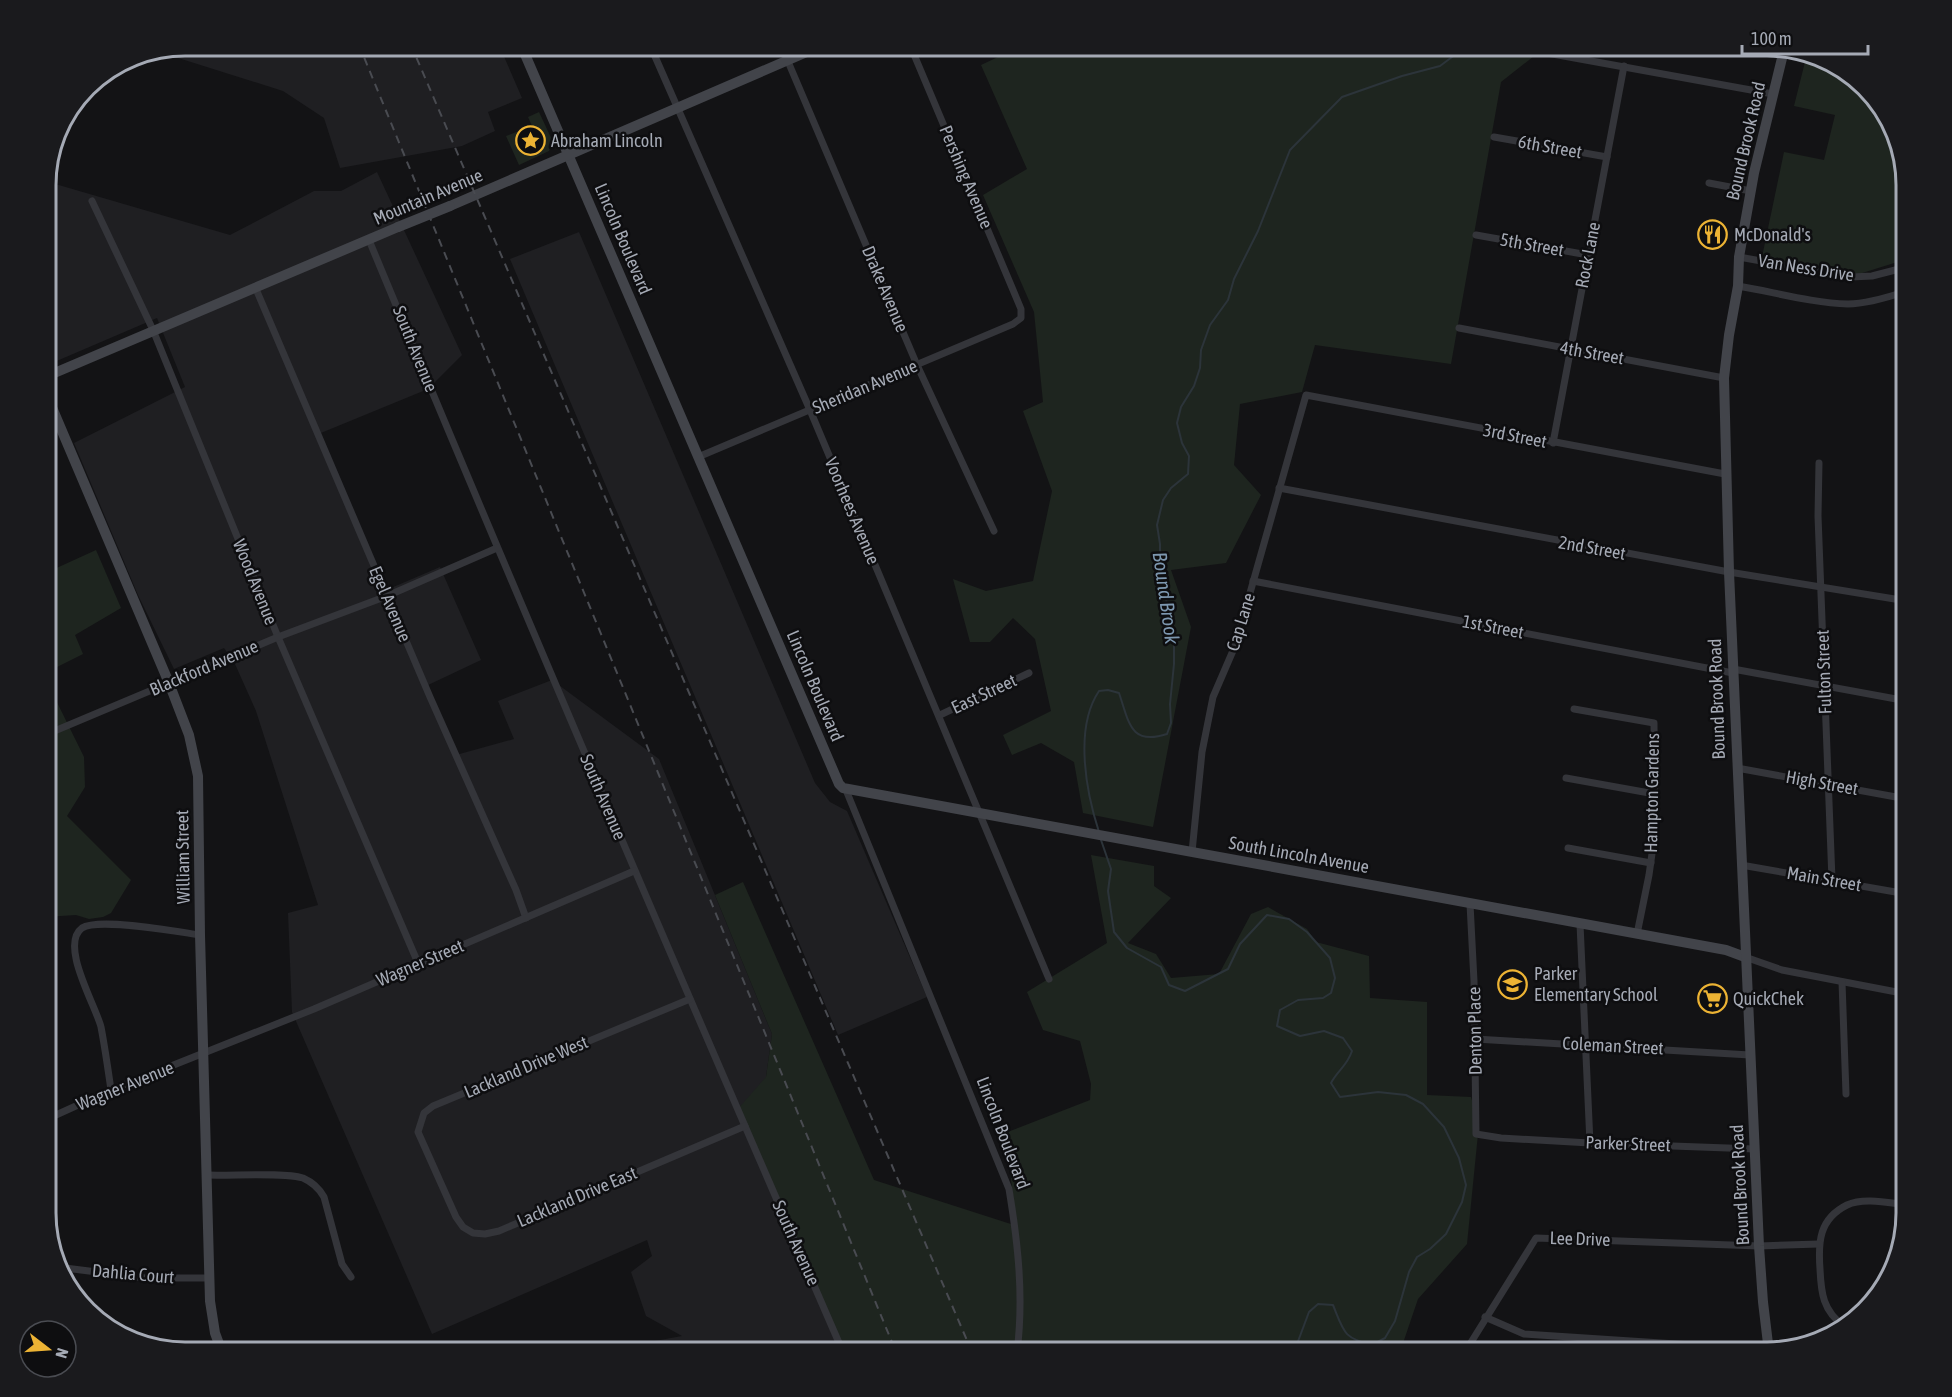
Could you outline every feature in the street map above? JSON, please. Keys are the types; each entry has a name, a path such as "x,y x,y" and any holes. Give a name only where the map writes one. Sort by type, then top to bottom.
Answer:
{"main road":[{"name":"Lincoln Boulevard","path":"526,56 839,784 846,790"},
{"name":"Mountain Avenue","path":"56,372 256,289 797,56"},
{"name":"Bound Brook Road","path":"1768,1342 1759,1246 1745,957 1725,474 1724,378 1738,286 1739,257 1751,191 1782,57"},
{"name":"William Street","path":"56,417 169,683 189,735 198,776 209,1278 210,1301 218,1342"},
{"name":"South Lincoln Avenue","path":"846,790 1726,950 1745,957"}],"street":[{"name":"Voorhees Avenue","path":"655,56 810,410 1049,979"},
{"name":"Drake Avenue","path":"786,56 917,365 994,531"},
{"name":"Pershing Avenue","path":"915,56 1021,309"},
{"path":"1565,56 1773,94"},
{"name":"Rock Lane","path":"1553,443 1624,66"},
{"name":"6th Street","path":"1494,137 1607,157"},
{"path":"1709,183 1751,191"},
{"name":"Wood Avenue","path":"92,201 153,330 278,637 418,963"},
{"name":"5th Street","path":"1476,235 1588,255"},
{"name":"South Avenue","path":"369,240 634,871 839,1342"},
{"name":"Van Ness Drive","path":"1739,257 1851,278 1896,270"},
{"path":"1738,286 1849,304 1896,294"},
{"name":"Egel Avenue","path":"256,289 516,890 526,918"},
{"name":"Sheridan Avenue","path":"698,457 1013,324 1021,318 1021,309"},
{"name":"4th Street","path":"1460,328 1724,378"},
{"name":"3rd Street","path":"1306,395 1725,474"},
{"name":"Cap Lane","path":"1192,852 1202,752 1213,698 1235,646 1306,395"},
{"name":"Fulton Street","path":"1819,463 1821,587 1832,880"},
{"name":"2nd Street","path":"1279,488 1729,572 1896,599"},
{"name":"Blackford Avenue","path":"56,730 278,637 387,596 497,548"},
{"name":"1st Street","path":"1253,581 1733,671 1896,699"},
{"name":"East Street","path":"940,716 1029,674"},
{"name":"Hampton Gardens","path":"1574,710 1654,723 1655,832 1637,934"},
{"name":"High Street","path":"1737,768 1896,797"},
{"path":"1566,778 1655,795"},
{"name":"Lincoln Boulevard","path":"846,790 1010,1189 1021,1287 1018,1342"},
{"path":"1568,848 1651,863"},
{"name":"Main Street","path":"1741,865 1896,892"},
{"name":"Wagner Street","path":"205,1054 634,871"},
{"name":"Denton Place","path":"1470,904 1476,1134 1501,1138"},
{"path":"1580,924 1590,1143"},
{"path":"111,1090 101,1027 76,964 75,946 82,928 117,925 200,935"},
{"path":"1745,957 1782,970 1896,992"},
{"path":"1842,982 1846,1094"},
{"name":"Lackland Drive West","path":"436,1174 418,1132 424,1113 433,1106 690,999"},
{"name":"Coleman Street","path":"1475,1039 1750,1055"},
{"name":"Wagner Avenue","path":"56,1115 111,1090 205,1054"},
{"name":"Lackland Drive East","path":"436,1174 456,1217 464,1227 473,1233 485,1234 499,1231 745,1126"},
{"name":"Parker Street","path":"1501,1138 1755,1149"},
{"path":"208,1176 295,1176 310,1181 321,1190 324,1197 342,1264 351,1277"},
{"path":"1838,1321 1824,1304 1821,1291 1819,1244 1826,1223 1847,1205 1867,1202 1896,1204"},
{"name":"Lee Drive","path":"1471,1342 1536,1238 1759,1246"},
{"path":"1759,1246 1819,1244"},
{"name":"Dahlia Court","path":"68,1268 145,1278 209,1278"},
{"path":"1485,1317 1524,1334 1639,1342"}],"shaded area":[{"path":"504,56 522,98 488,112 495,131 462,146 340,168 324,118 283,91 174,57"},
{"path":"1000,56 1534,56 1501,82 1451,364 1315,345 1302,392 1240,404 1234,465 1261,495 1226,563 1171,570 1191,627 1153,827 1083,813 1074,762 1041,743 1012,755 1003,735 1051,711 1035,639 1013,618 990,642 970,642 953,579 986,591 1033,581 1052,491 1023,411 1043,402 1034,312 983,195 1027,169 981,65"},
{"path":"1805,61 1817,65 1846,82 1859,93 1875,113 1890,143 1894,159 1896,262 1859,274 1762,257 1784,152 1824,160 1835,115 1794,106"},
{"path":"539,112 553,142 549,151 519,165 506,136 532,126 528,117"},
{"path":"377,172 462,355 428,389 316,435 384,591 440,567 481,660 426,686 456,755 514,739 498,701 552,680 659,759 772,1034 766,1077 837,1342 649,1342 682,1336 646,1316 631,1272 652,1256 647,1240 432,1334 292,1012 288,913 318,905 256,711 235,664 224,648 174,669 138,595 74,443 185,387 157,318 56,361 56,184 230,235 314,191 341,191"},
{"path":"579,232 815,783 830,802 847,811 927,997 838,1035 510,259"},
{"path":"96,550 121,608 75,635 83,654 56,668 56,568"},
{"path":"56,700 84,757 85,787 67,816 131,880 111,913 89,919 76,915 56,916"},
{"path":"1091,855 1154,866 1154,886 1171,898 1128,943 1156,954 1171,978 1219,974 1251,914 1268,907 1307,929 1316,942 1369,956 1370,998 1427,1002 1427,1095 1471,1097 1479,1124 1467,1244 1418,1299 1403,1342 836,1342 737,1110 766,1077 772,1034 715,895 743,882 874,1180 1017,1226 1005,1133 1090,1100 1091,1084 1080,1041 1043,1030 1027,992 1107,943"}],"waterway":[{"name":"Bound Brook","path":"1099,832 1090,798 1085,760 1087,723 1091,706 1099,691 1108,690 1119,693 1129,722 1138,734 1145,737 1167,734 1171,723 1174,636 1160,572 1157,525 1163,500 1171,488 1188,474 1189,456 1182,443 1177,423 1181,407 1194,386 1200,368 1201,350 1210,325 1228,300 1234,279 1258,231 1290,150 1342,97 1402,76 1440,66 1453,56"},
{"name":"Bound Brook","path":"1101,840 1111,869 1108,891 1114,932 1127,948 1161,967 1169,985 1185,991 1228,969 1240,944 1267,915 1289,919 1307,932 1330,958 1335,978 1331,993 1323,998 1298,1000 1280,1010 1277,1026 1300,1036 1324,1031 1343,1038 1352,1051 1331,1083 1340,1097 1378,1092 1406,1095 1423,1104 1444,1127 1459,1158 1466,1185 1462,1202 1446,1234 1430,1249 1417,1257 1409,1272 1395,1321 1385,1338 1378,1342"},
{"name":"Bound Brook","path":"1298,1342 1309,1312 1318,1304 1333,1305 1346,1332 1355,1340 1362,1342"}],"railway":[{"path":"364,56 892,1342"},
{"path":"416,56 968,1342"}],"place":[{"name":"Abraham Lincoln","path":"530,141"},
{"name":"McDonald's","path":"1713,235"},
{"name":"Parker Elementary School","path":"1513,984"},
{"name":"QuickChek","path":"1712,999"}]}
